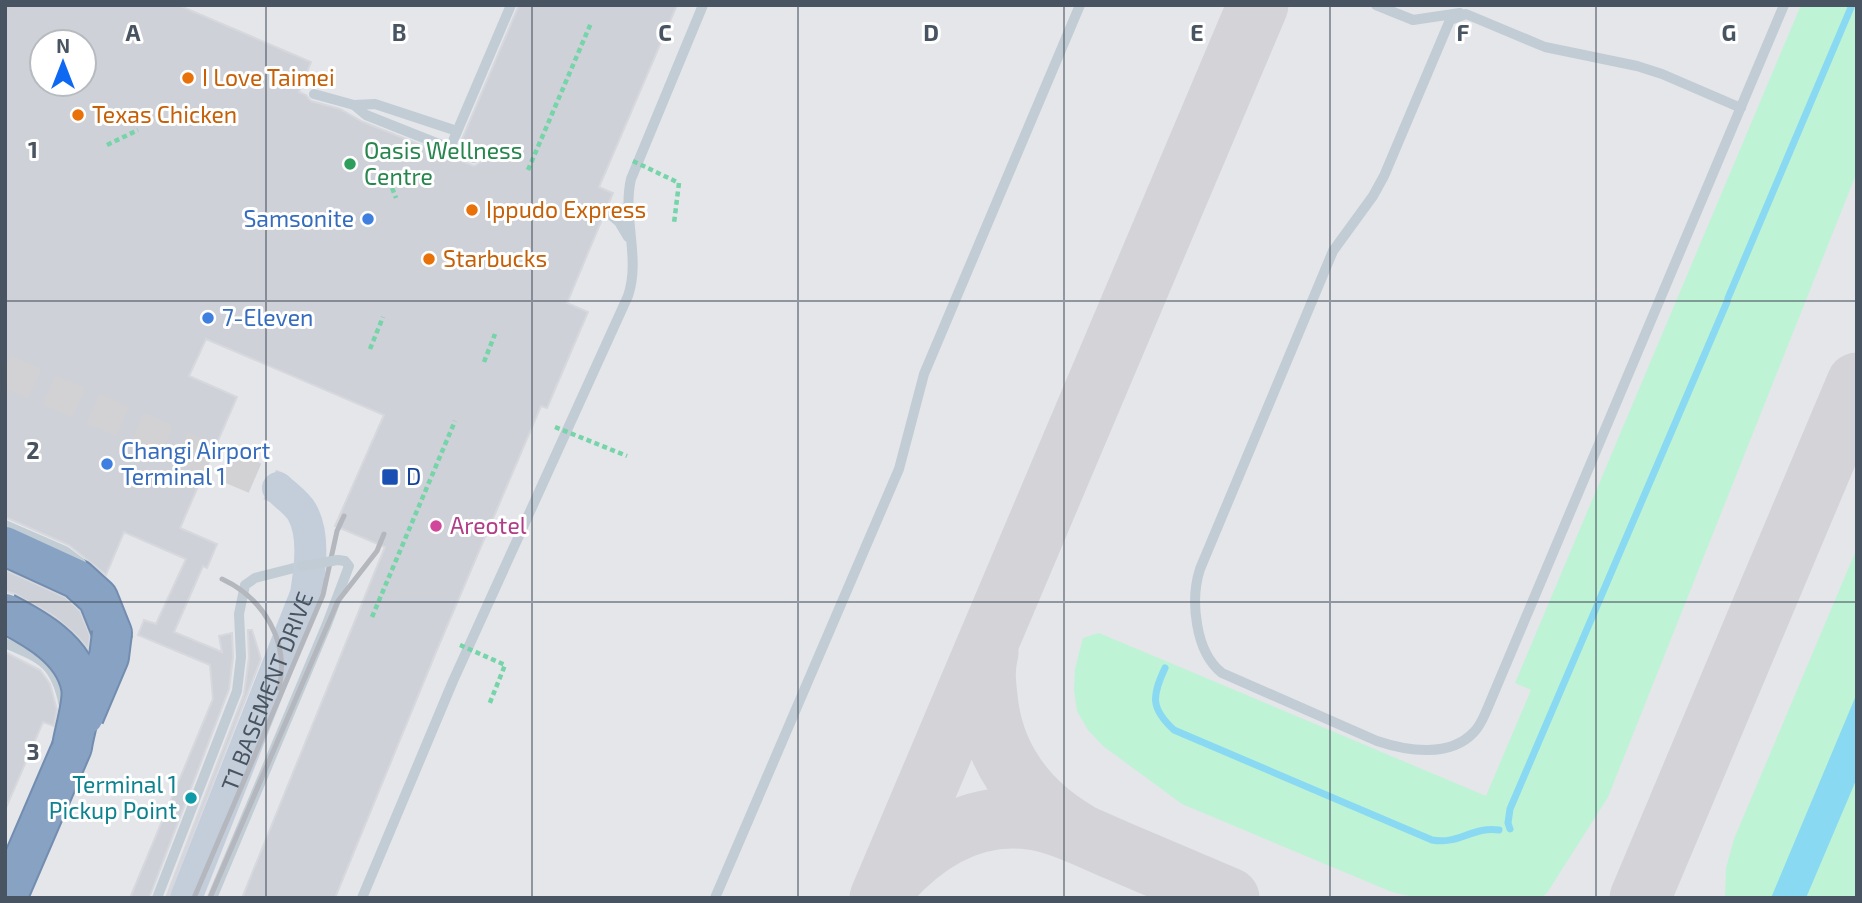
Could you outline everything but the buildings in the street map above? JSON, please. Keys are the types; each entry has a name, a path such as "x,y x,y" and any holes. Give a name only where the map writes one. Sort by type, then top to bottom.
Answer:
{"highway":[{"path":"5,546 77,579 98,598 113,633 109,657 64,730"},
{"path":"5,613 36,629 59,648 75,670 82,690 64,730 7,898"}],"main road":[{"name":"T1 BASEMENT DRIVE","path":"186,898 306,594 312,559 310,540 302,512 278,488"}],"lane":[{"path":"450,148 511,5"},
{"path":"362,898 453,681 628,296 634,275 628,201 631,179 703,5"},
{"path":"715,898 899,469 924,374 1080,5"},
{"path":"1376,5 1413,20 1450,13 1466,14 1545,47 1637,66 1662,74 1741,108"},
{"path":"1466,14 1454,18 1447,25 1384,176 1333,251 1196,583 1195,599 1202,645 1213,666 1222,673 1377,741 1416,750 1446,747 1462,741 1473,733 1488,707 1784,5"},
{"path":"314,94 355,105 375,104 457,131"},
{"path":"355,105 366,115 474,158"},
{"path":"611,215 626,233 632,250"},
{"path":"5,525 65,551 87,567"},
{"path":"157,898 237,691 241,657 239,614 245,585 255,578 302,566 345,561 349,566 212,898"},
{"path":"5,643 37,656 51,669 61,687 65,707 64,730 82,734 118,640 117,622 94,578"}],"path":[{"path":"528,170 591,23"},
{"path":"107,145 138,130"},
{"path":"633,161 679,183 674,223"},
{"path":"389,180 396,198"},
{"path":"370,349 383,317"},
{"path":"484,362 495,334"},
{"path":"372,617 456,422"},
{"path":"555,427 627,456"},
{"path":"460,645 505,665 489,705"}],"shaded area":[{"path":"5,5 1857,5 1857,898 5,898"}],"green space":[{"path":"1801,5 1857,5 1857,172 1608,797 1547,893 1541,898 1418,898 1392,892 1182,804 1103,746 1088,730 1077,711 1074,690 1075,669 1083,638 1099,633 1486,796 1531,690 1515,683"},
{"path":"1857,548 1857,898 1725,898 1726,868 1734,839"}],"water":[{"path":"1857,693 1857,778 1806,898 1771,898"}],"waterway":[{"path":"1728,298 1852,5"},
{"path":"1510,829 1510,809 1727,302"},
{"path":"1165,668 1156,694 1157,708 1174,730 1432,840 1450,840 1490,829 1499,830"}],"taxiway":[{"path":"880,898 1258,5"},
{"path":"1640,898 1857,383"},
{"path":"988,653 985,680 990,718 1004,757 1027,792 1042,807 1077,832"},
{"path":"890,881 921,852 955,831 994,819 1014,818 1046,822 1066,829 1229,898"}],"tunnel":[{"path":"5,371 278,488"}],"railway":[{"path":"194,898 323,595 337,531 344,516"},
{"path":"210,898 338,601 377,551 384,534"},
{"path":"222,579 250,597 270,623 280,654 279,688"}],"place":[{"name":"I Love Taimei","path":"188,78"},
{"name":"Texas Chicken","path":"78,115"},
{"name":"Oasis Wellness Centre","path":"350,164"},
{"name":"Ippudo Express","path":"472,210"},
{"name":"Samsonite","path":"368,219"},
{"name":"Starbucks","path":"429,259"},
{"name":"7-Eleven","path":"208,318"},
{"name":"Changi Airport Terminal 1","path":"107,464"},
{"name":"D","path":"390,477"},
{"name":"Areotel","path":"436,526"},
{"name":"Terminal 1 Pickup Point","path":"191,798"}]}
